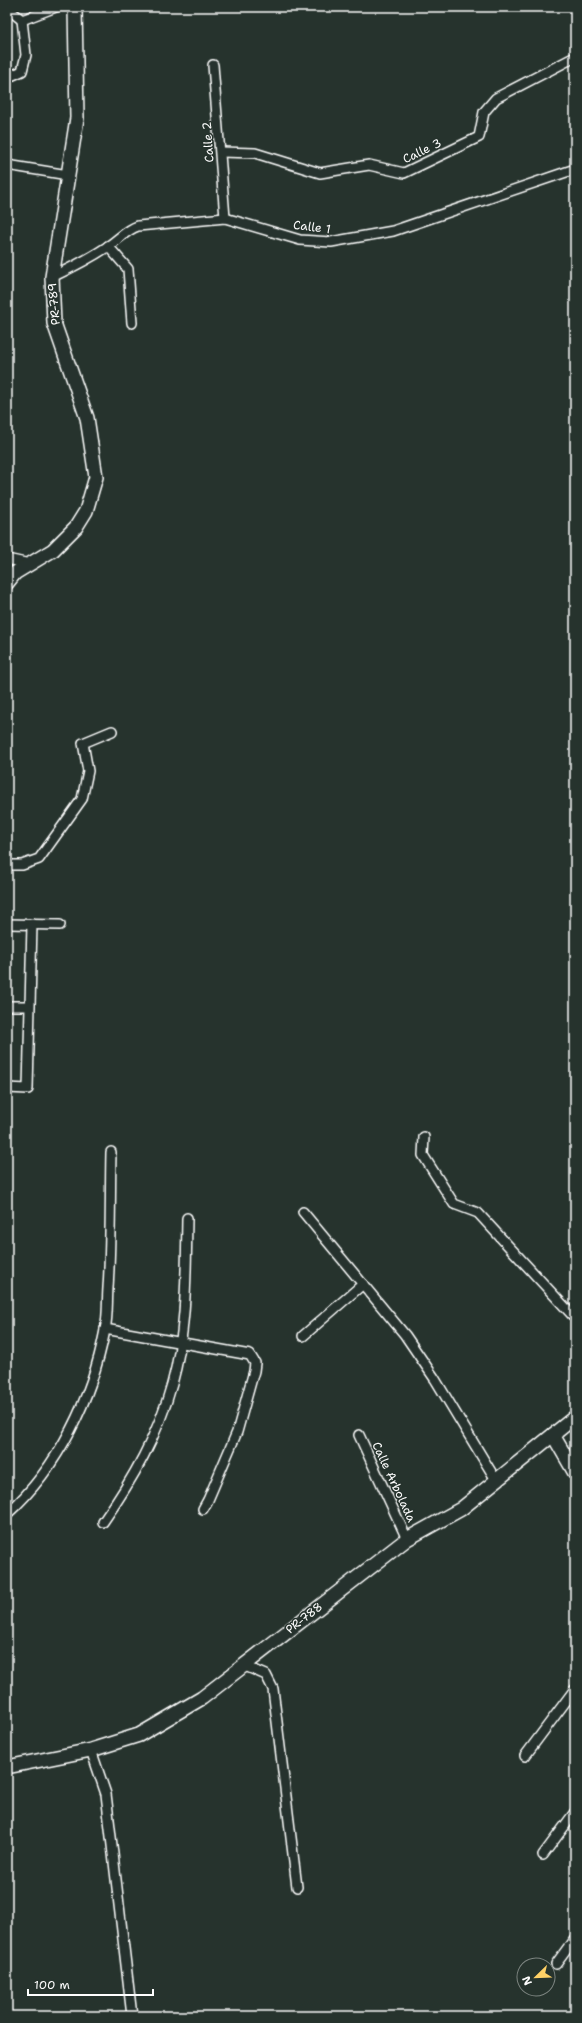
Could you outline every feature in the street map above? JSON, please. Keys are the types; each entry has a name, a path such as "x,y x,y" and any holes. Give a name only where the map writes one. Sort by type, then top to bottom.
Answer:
{"street":[{"path":"22,20 56,7"},
{"name":"PR-789","path":"7,583 14,572 53,550 76,527 86,511 96,477 87,418 54,323 52,277 77,118 75,7"},
{"path":"7,8 22,20 26,55 22,71 11,76 7,74"},
{"name":"Calle 3","path":"221,152 255,153 320,173 369,165 404,173 479,137 484,112 496,98 575,57"},
{"name":"Calle 2","path":"214,65 225,218"},
{"path":"7,165 68,175"},
{"name":"Calle 1","path":"52,277 108,246 132,228 138,226 225,218 300,240 331,242 393,231 575,168"},
{"path":"108,246 128,269 132,323"},
{"path":"7,559 30,564"},
{"path":"7,866 22,865 39,859 82,799 88,771 83,743 112,731"},
{"path":"7,924 60,925"},
{"path":"7,1088 28,1088 32,924"},
{"path":"7,1006 29,1006"},
{"path":"424,1137 423,1155 454,1204 478,1213 575,1318"},
{"path":"7,1514 39,1478 67,1438 92,1382 106,1329 109,1266 111,1152"},
{"path":"303,1212 405,1335 435,1379 496,1480"},
{"path":"102,1522 125,1490 139,1465 158,1425 172,1384 180,1342 186,1287 187,1218"},
{"path":"303,1336 363,1284"},
{"path":"106,1329 250,1355 255,1363 237,1432 203,1509"},
{"name":"PR-788","path":"7,1767 91,1750 139,1735 202,1698 407,1539 462,1510 496,1480 575,1417"},
{"name":"Calle Arbolada","path":"359,1435 407,1539"},
{"path":"553,1435 575,1473"},
{"path":"243,1666 266,1675 273,1689 297,1887"},
{"path":"525,1756 575,1689"},
{"path":"91,1750 106,1794 132,2016"},
{"path":"543,1855 575,1812"},
{"path":"556,1964 575,1938"}]}
